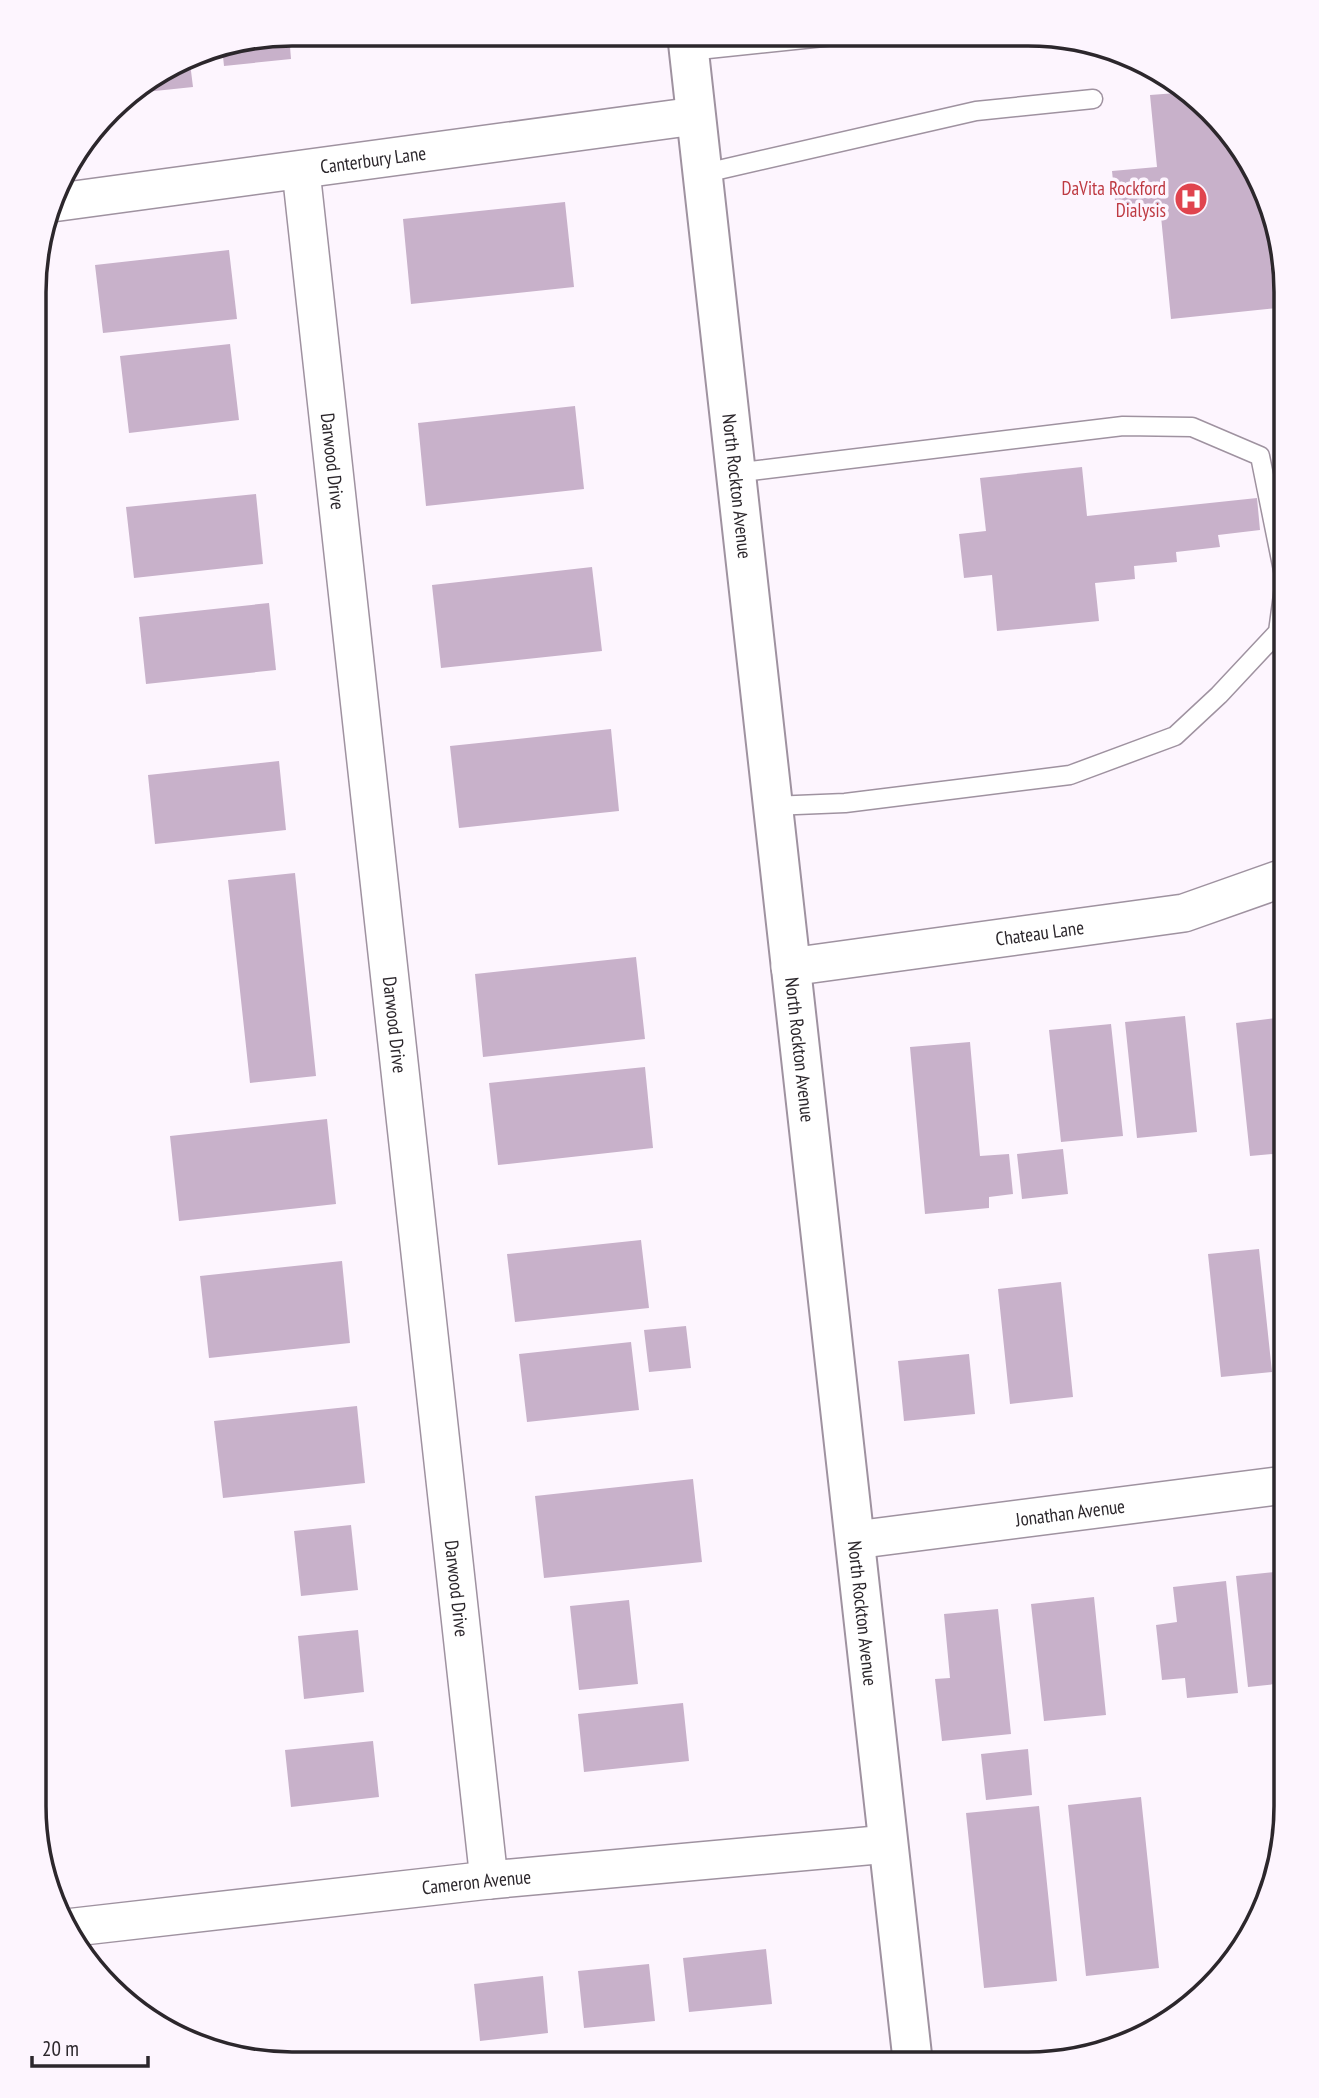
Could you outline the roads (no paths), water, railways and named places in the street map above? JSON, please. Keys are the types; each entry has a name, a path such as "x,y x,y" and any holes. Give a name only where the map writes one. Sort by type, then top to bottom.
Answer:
{"main road":[{"name":"North Rockton Avenue","path":"688,46 912,2052"}],"street":[{"name":"Canterbury Lane","path":"62,202 695,116"},
{"name":"Darwood Drive","path":"301,171 489,1881"},
{"name":"Chateau Lane","path":"790,967 1184,913 1274,881"},
{"name":"Jonathan Avenue","path":"855,1540 1273,1487"},
{"name":"Cameron Avenue","path":"76,1927 489,1881 888,1844"}],"lane":[{"path":"701,174 976,111 1093,99"},
{"path":"734,472 881,457 1124,426 1192,427 1260,456 1274,525"},
{"path":"772,807 845,803 1070,775 1175,736 1219,695 1274,637"}],"place":[{"name":"DaVita Rockford Dialysis","path":"1191,199"}]}
